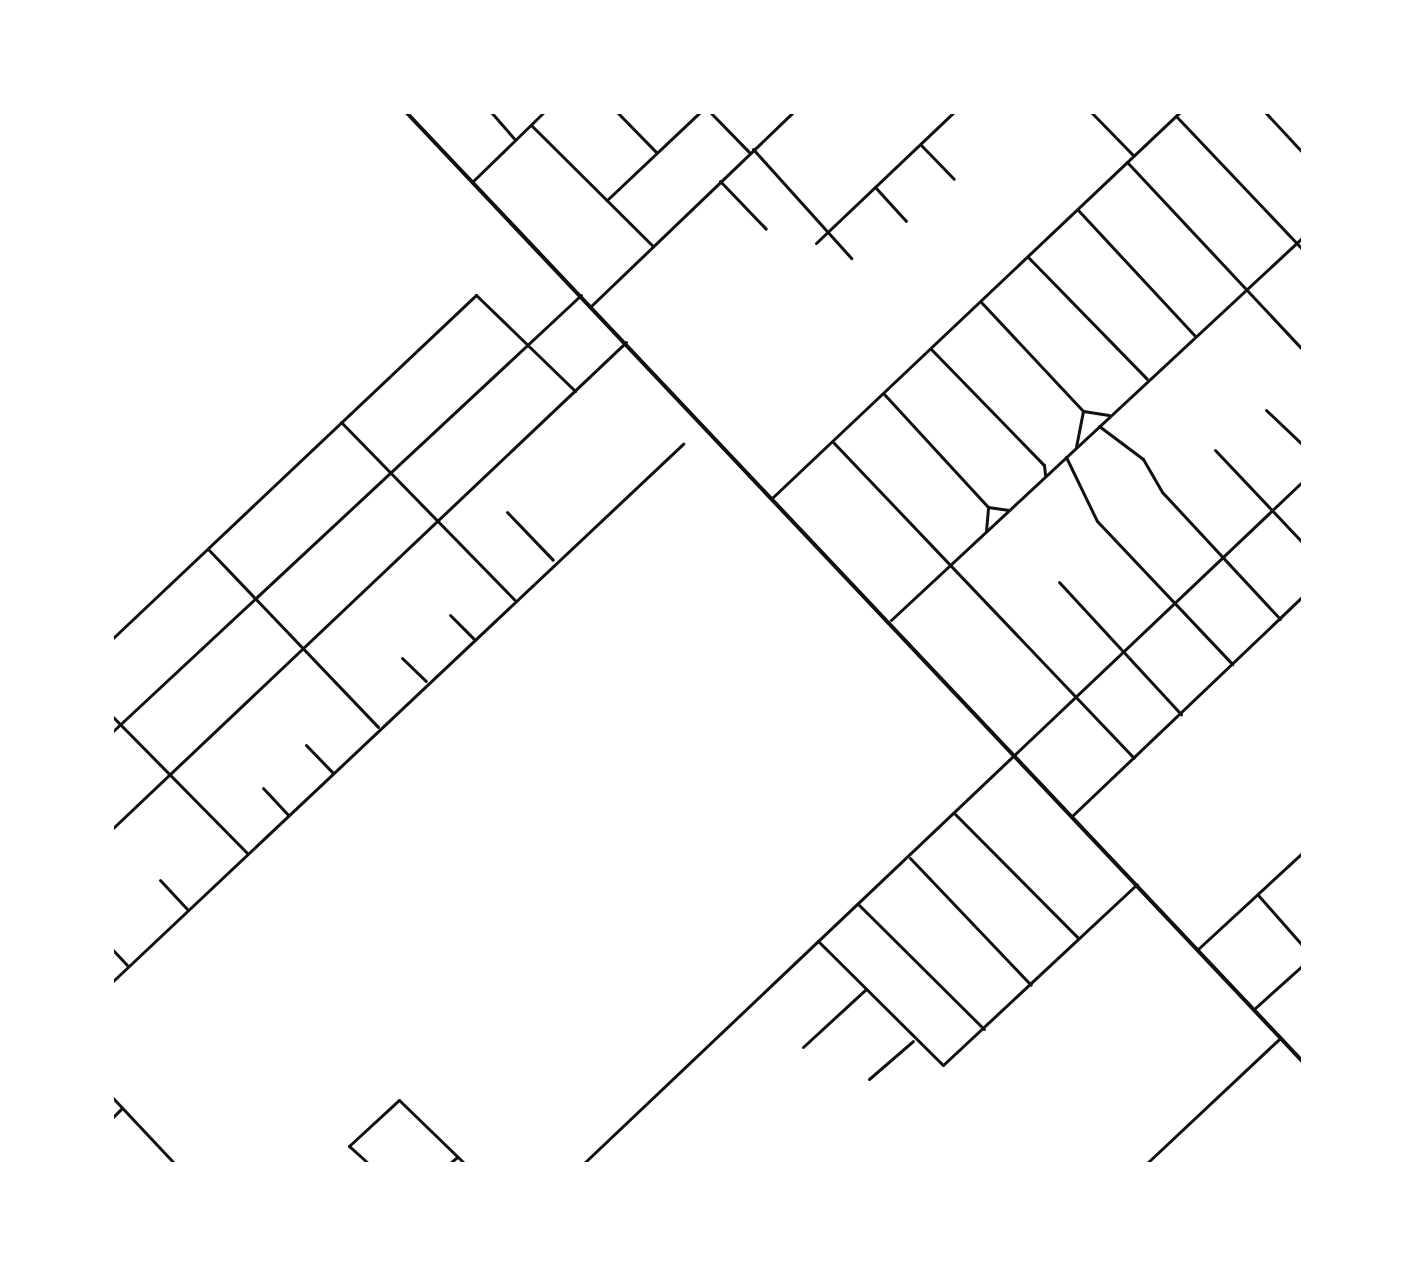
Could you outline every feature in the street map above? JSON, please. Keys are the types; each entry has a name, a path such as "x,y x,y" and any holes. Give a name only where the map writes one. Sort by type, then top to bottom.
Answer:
{"street":[{"path":"491,112 515,140"},
{"path":"472,182 544,112"},
{"path":"617,112 656,152"},
{"path":"607,200 700,112"},
{"path":"710,112 749,153"},
{"path":"591,306 793,112"},
{"path":"816,243 954,112"},
{"path":"1091,112 1134,156"},
{"path":"1167,112 1176,115 1303,250"},
{"path":"1265,112 1303,153"},
{"path":"410,113 472,182 891,620 1303,1062"},
{"path":"773,497 1176,115"},
{"path":"531,125 654,247"},
{"path":"921,145 954,179"},
{"path":"753,149 831,229 851,258"},
{"path":"1127,162 1303,350"},
{"path":"720,181 766,229"},
{"path":"875,187 906,221"},
{"path":"1078,210 1195,336"},
{"path":"891,620 1303,237"},
{"path":"1028,257 1147,379"},
{"path":"112,639 476,295 527,341 575,391"},
{"path":"112,732 527,341 581,295"},
{"path":"981,302 1083,411 1111,415"},
{"path":"112,829 626,342"},
{"path":"931,349 1044,465 1058,466"},
{"path":"884,394 988,507 1009,510"},
{"path":"1266,410 1303,445"},
{"path":"1074,450 1083,411"},
{"path":"341,422 514,599"},
{"path":"1099,426 1143,459 1220,557 1280,619"},
{"path":"833,442 1134,758"},
{"path":"112,982 553,560 683,444"},
{"path":"1215,450 1303,543"},
{"path":"1066,457 1097,521 1232,664"},
{"path":"1044,465 1044,479"},
{"path":"583,1164 910,858 1123,649 1303,481"},
{"path":"986,531 988,507"},
{"path":"507,512 553,560"},
{"path":"208,549 378,727"},
{"path":"1059,582 1181,714"},
{"path":"1073,815 1303,596"},
{"path":"450,615 473,638"},
{"path":"402,658 426,681"},
{"path":"112,716 248,853"},
{"path":"306,745 332,772"},
{"path":"263,788 288,815"},
{"path":"955,814 1078,938"},
{"path":"1198,949 1303,852"},
{"path":"910,858 1031,985"},
{"path":"160,880 188,910"},
{"path":"818,941 913,1041 943,1065 1137,884"},
{"path":"1258,894 1303,946"},
{"path":"859,905 984,1029"},
{"path":"112,949 128,966"},
{"path":"1254,1009 1303,965"},
{"path":"803,1047 865,990"},
{"path":"1146,1164 1280,1038"},
{"path":"869,1079 913,1041"},
{"path":"112,1097 175,1164"},
{"path":"369,1164 349,1146 399,1100 465,1164"},
{"path":"112,1118 122,1108"},
{"path":"449,1164 457,1157"}]}
